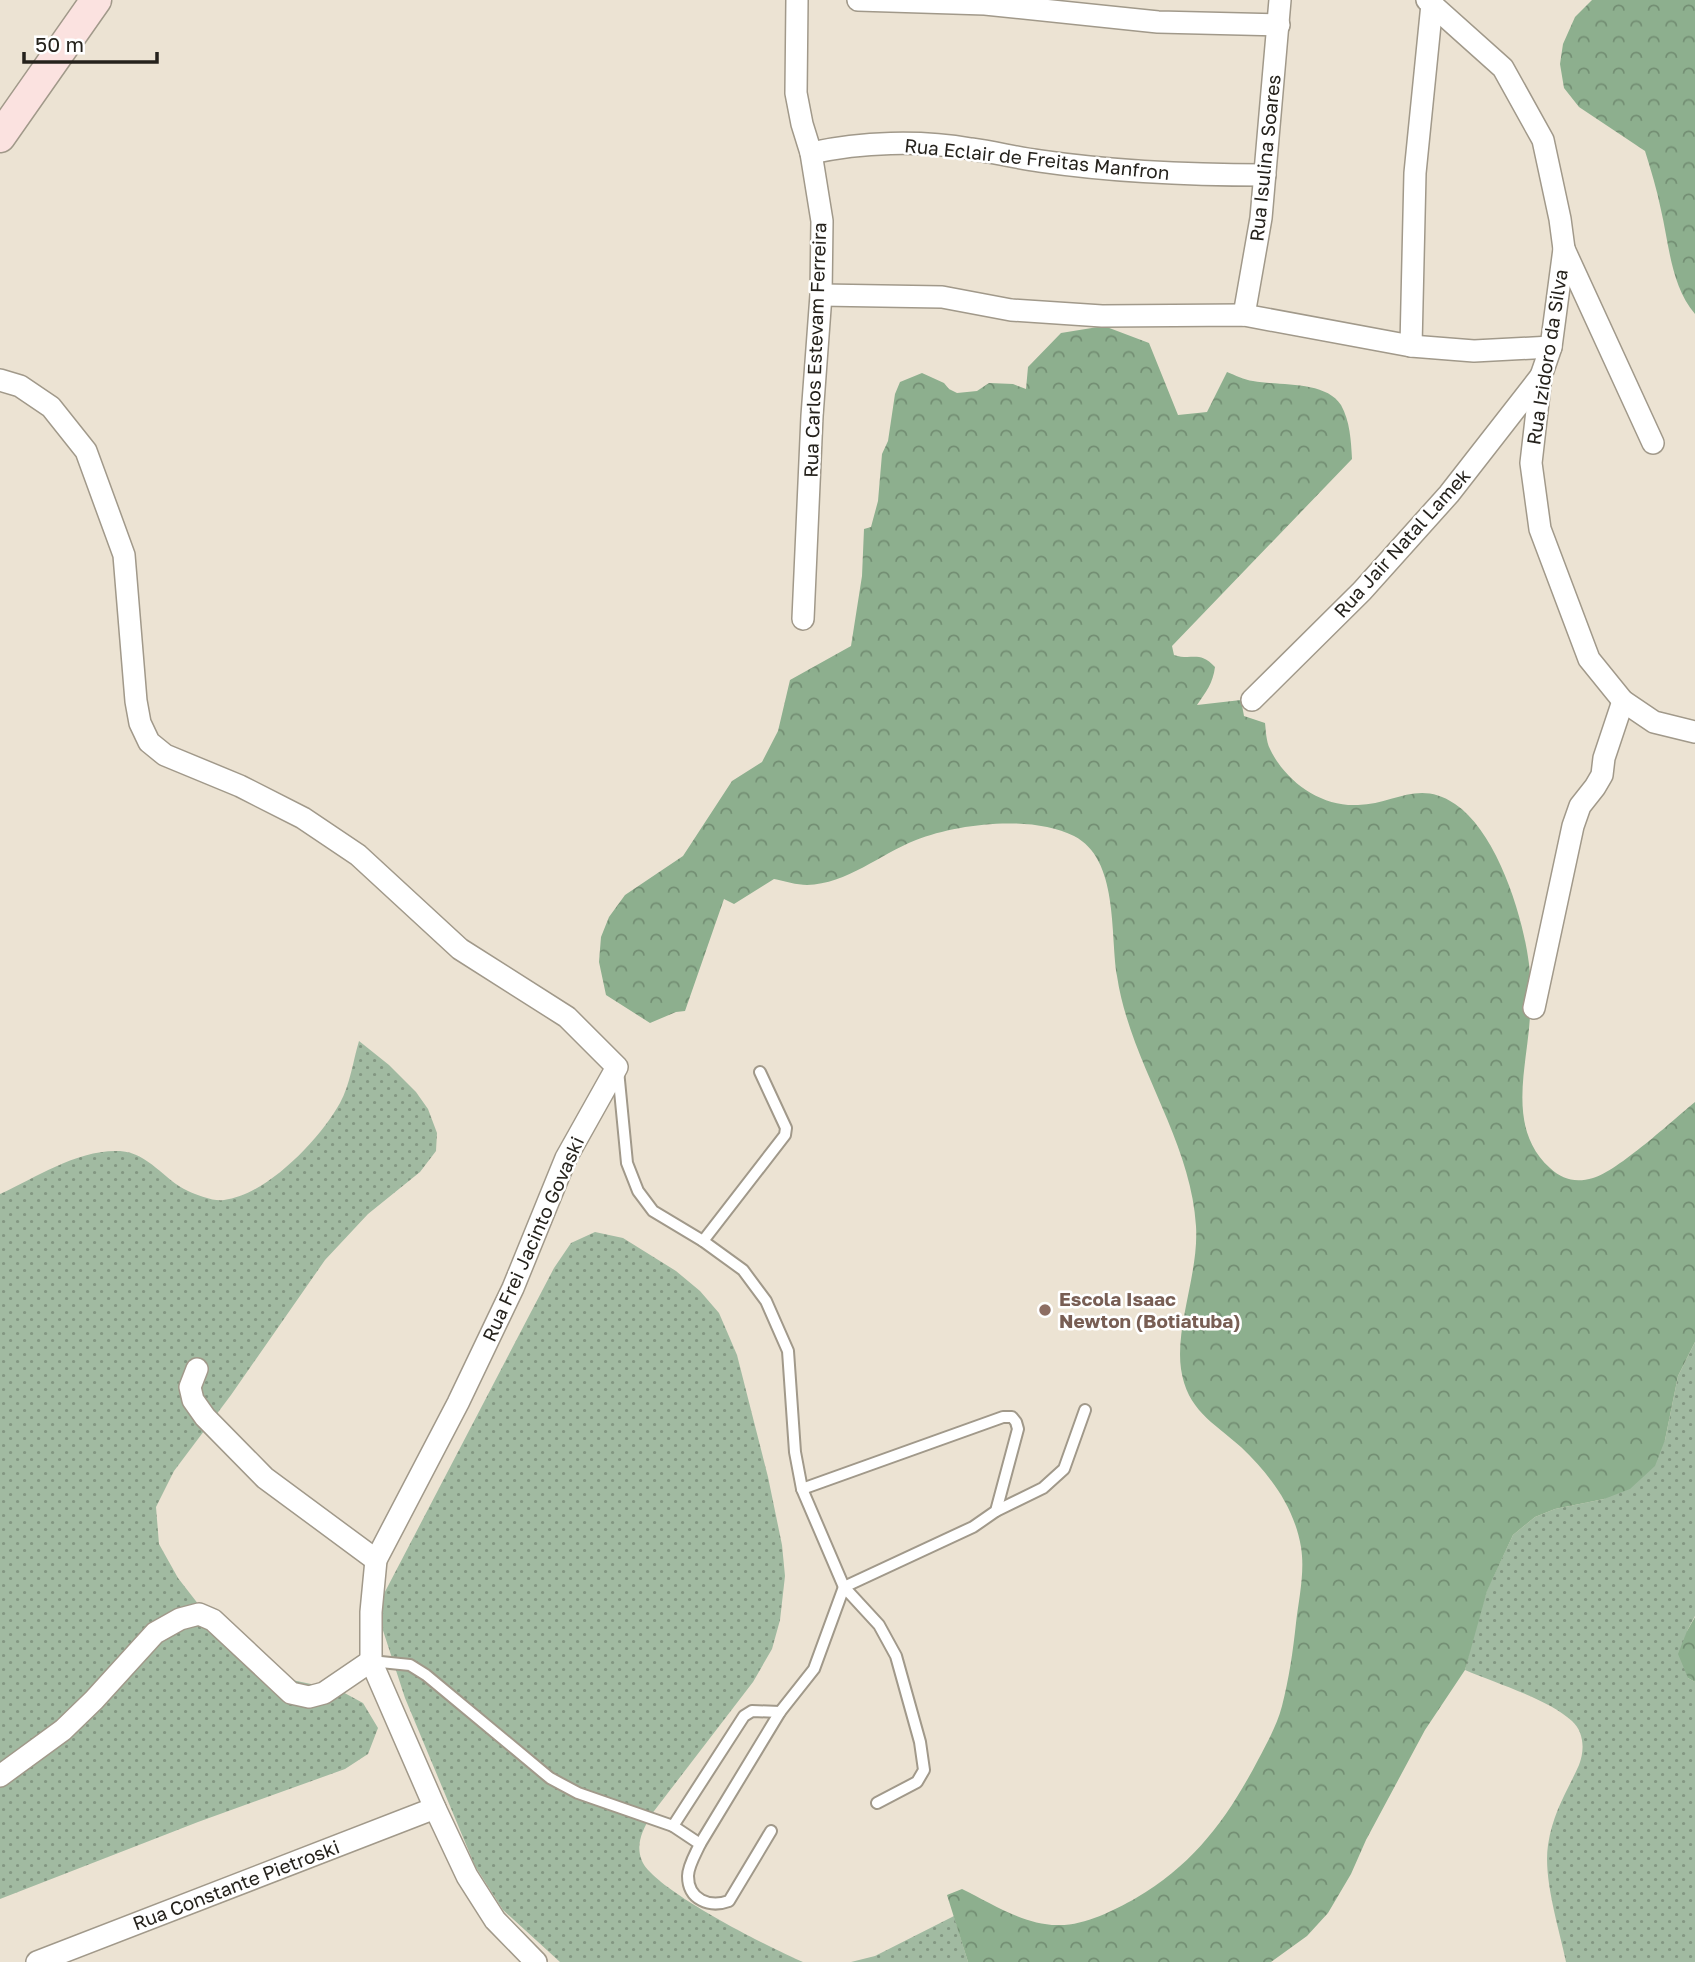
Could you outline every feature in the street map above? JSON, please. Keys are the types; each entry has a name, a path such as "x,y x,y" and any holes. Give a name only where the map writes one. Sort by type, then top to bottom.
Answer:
{"main road":[{"path":"0,137 89,3"}],"street":[{"name":"Rua Carlos Estevam Ferreira","path":"797,0 796,93 811,153 822,221 821,295 812,416 803,619"},
{"path":"858,0 985,4 1158,22 1279,25"},
{"name":"Rua Isulina Soares","path":"1244,315 1261,218 1280,0"},
{"path":"1411,346 1415,173 1430,2"},
{"name":"Rua Izidoro da Silva","path":"1430,2 1503,68 1542,140 1560,219 1564,249 1551,347 1541,376 1531,463 1540,529 1589,659 1623,701 1654,722 1695,732"},
{"name":"Rua Eclair de Freitas Manfron","path":"811,153 843,146 911,144 969,148 1038,161 1137,173 1265,174"},
{"path":"1564,249 1653,443"},
{"path":"821,295 942,297 1011,310 1101,316 1244,315 1411,346 1475,351 1551,347"},
{"name":"Rua Jair Natal Lamek","path":"1252,700 1362,591 1449,494 1541,376"},
{"path":"0,380 20,386 51,407 86,450 124,555 136,701 139,723 149,742 165,755 240,786 303,818 358,855 460,949 567,1017 617,1067"},
{"path":"1534,1008 1573,826 1580,806 1602,775 1604,758 1623,701"},
{"name":"Rua Frei Jacinto Govaski","path":"535,1962 495,1920 467,1876 435,1808 371,1661 371,1612 376,1560 458,1404 513,1288 566,1158 617,1067"},
{"path":"197,1368 190,1387 193,1400 205,1417 265,1478 376,1560"},
{"path":"0,1776 63,1730 155,1633 180,1619 199,1614 214,1620 291,1693 309,1697 324,1693 371,1661"},
{"name":"Rua Constante Pietroski","path":"37,1962 435,1808"}],"lane":[{"path":"617,1067 627,1163 638,1191 653,1211 703,1241 743,1270 766,1301 788,1351 795,1452 802,1489 844,1587 878,1625 896,1656 920,1742 924,1770 917,1782 877,1803"},
{"path":"703,1241 785,1135 786,1128 760,1072"},
{"path":"771,1831 729,1901 708,1905 696,1897 688,1874 700,1844 780,1712 814,1669 844,1587 973,1527 996,1511 1043,1488 1064,1469 1085,1410"},
{"path":"802,1489 1003,1417 1012,1418 1018,1429 996,1511"},
{"path":"371,1661 411,1665 550,1778 578,1793 673,1826 700,1844"},
{"path":"673,1826 744,1716 752,1711 780,1712"}],"green space":[{"path":"1592,0 1695,0 1695,314 1676,278 1658,195 1645,151 1579,107 1564,88 1560,64 1563,44 1575,17"},
{"path":"1104,326 1149,343 1178,415 1207,412 1227,372 1250,380 1324,391 1341,405 1348,424 1352,459 1172,646 1174,655 1200,657 1215,667 1211,683 1197,705 1241,700 1244,716 1265,723 1269,746 1285,772 1318,797 1344,805 1358,805 1430,793 1455,804 1483,834 1506,876 1526,944 1531,1004 1522,1097 1528,1135 1536,1152 1550,1168 1565,1178 1593,1178 1630,1156 1695,1102 1695,1342 1678,1376 1665,1440 1655,1466 1630,1489 1604,1499 1555,1509 1535,1517 1513,1535 1487,1591 1465,1670 1425,1730 1366,1840 1351,1874 1328,1913 1307,1936 1271,1962 968,1962 947,1895 962,1889 1020,1917 1045,1924 1067,1925 1108,1913 1157,1885 1192,1855 1234,1802 1277,1720 1292,1654 1302,1566 1301,1547 1293,1518 1271,1480 1241,1447 1203,1414 1195,1405 1184,1383 1181,1369 1181,1335 1196,1244 1192,1194 1183,1162 1134,1040 1124,1008 1117,976 1110,899 1099,862 1088,847 1074,836 1057,829 1038,825 995,824 933,834 836,880 803,885 774,879 734,904 724,899 685,1011 650,1023 606,995 599,962 601,937 609,917 625,895 683,856 732,781 762,762 778,731 790,680 851,646 862,576 864,529 871,527 878,501 882,454 888,441 895,394 900,382 922,373 944,383 957,393 977,391 989,383 1013,384 1026,389 1028,367 1061,333"},
{"path":"359,1041 389,1065 416,1092 428,1109 437,1133 436,1151 420,1172 368,1214 325,1260 231,1395 174,1471 156,1507 159,1544 178,1578 216,1627 278,1677 339,1690 363,1703 378,1728 368,1754 345,1769 198,1822 0,1899 0,1194 73,1159 89,1154 120,1151 148,1162 179,1186 196,1194 220,1200 241,1196 274,1177 319,1133 340,1103 349,1081"},
{"path":"595,1232 623,1238 676,1271 700,1291 719,1313 737,1355 768,1477 782,1545 785,1576 780,1620 772,1649 753,1682 651,1815 641,1837 640,1855 651,1873 690,1902 715,1918 803,1962 560,1962 503,1910 475,1866 405,1698 376,1609 554,1268 571,1243"},
{"path":"1695,1342 1695,1616 1687,1631 1688,1678 1695,1682 1695,1962 1566,1962 1550,1888 1547,1858 1553,1823 1581,1759 1581,1736 1576,1725 1562,1713 1521,1692 1465,1670 1487,1590 1513,1535 1535,1517 1555,1509 1604,1499 1665,1440 1678,1376"},
{"path":"1695,1617 1695,1682 1688,1678 1678,1654"},
{"path":"954,1916 968,1962 851,1962 875,1956"}],"place":[{"name":"Escola Isaac Newton (Botiatuba)","path":"1045,1310"}]}
